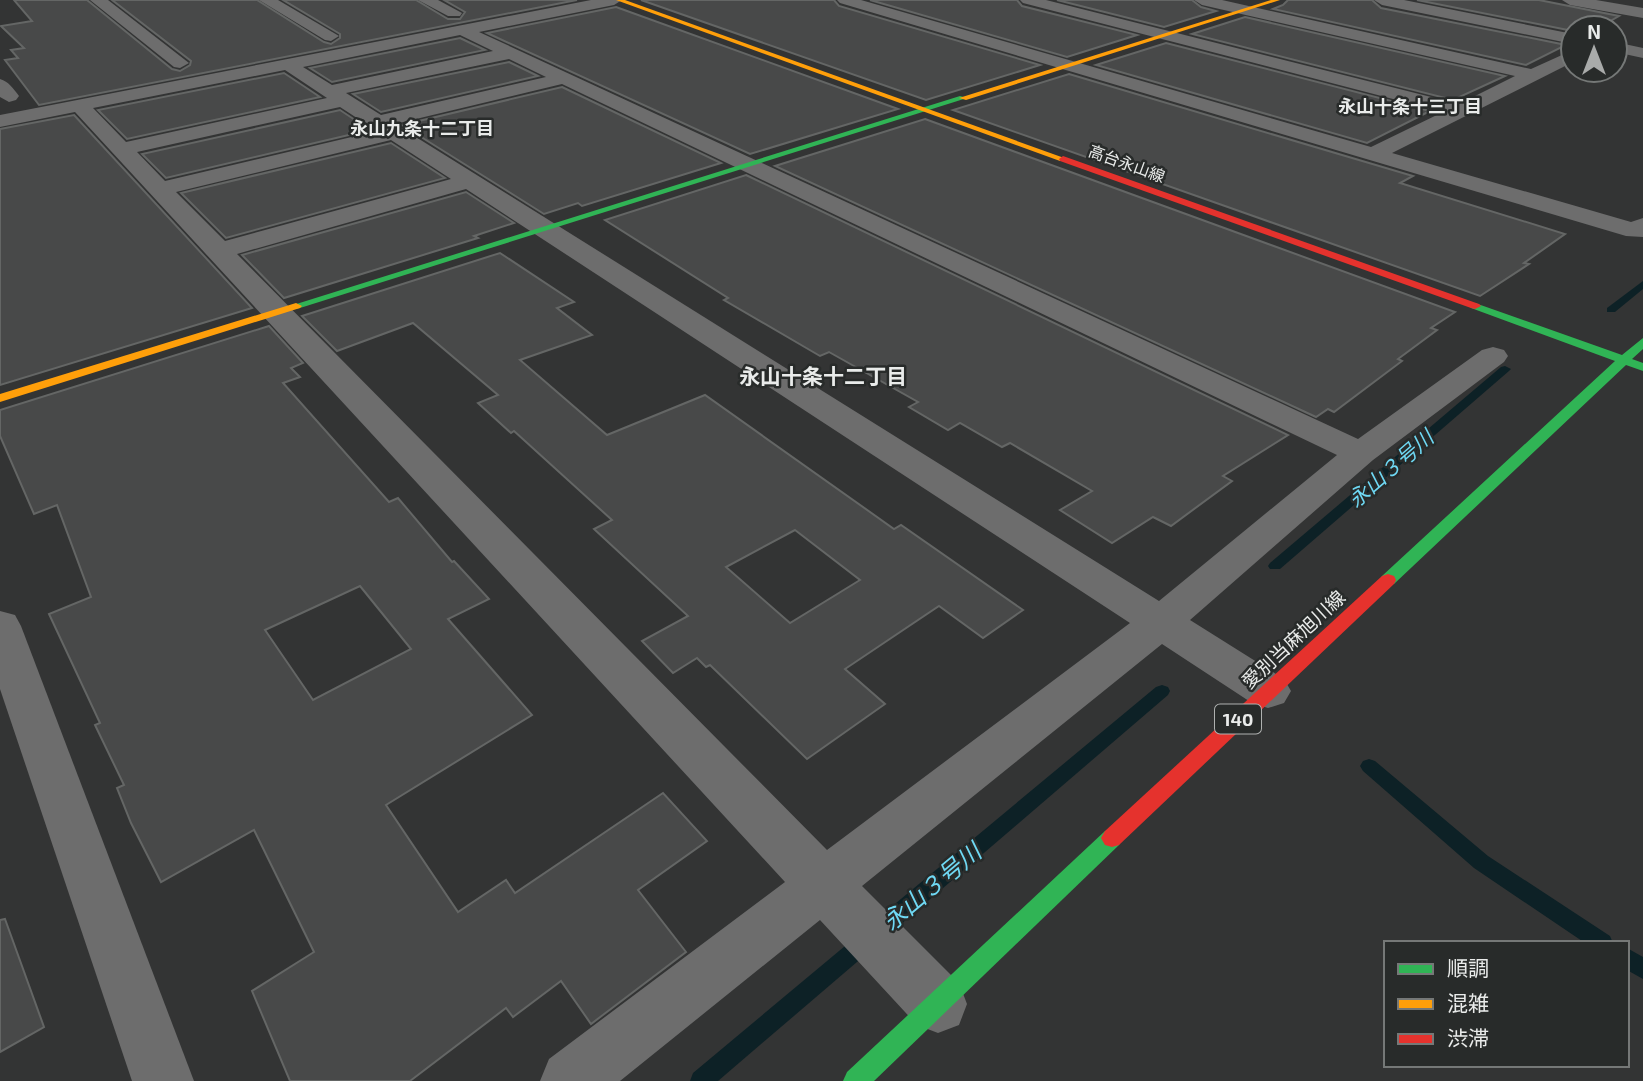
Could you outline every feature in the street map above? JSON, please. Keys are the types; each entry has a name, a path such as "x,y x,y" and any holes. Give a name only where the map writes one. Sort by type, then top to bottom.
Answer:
{"street":[{"path":"97,0 187,62 154,68"},
{"path":"267,0 338,34 295,53"},
{"path":"0,121 79,105 295,53 458,21 616,0"},
{"name":"高台永山線","path":"616,0 1624,360"},
{"path":"845,0 1635,231 1643,225"},
{"path":"1028,0 1459,110"},
{"path":"1202,0 1533,75"},
{"path":"0,398 923,108 1277,0"},
{"path":"1382,0 1559,35"},
{"path":"1570,0 1643,13"},
{"path":"426,9 458,21 510,53 1361,453"},
{"path":"458,21 477,9"},
{"path":"295,53 337,96 1268,691"},
{"path":"122,149 510,53"},
{"path":"1374,153 1559,62"},
{"path":"160,189 564,78"},
{"path":"79,105 938,1004"},
{"path":"219,251 469,181"},
{"name":"愛別当麻旭川線","path":"856,1081 1268,691 1643,342"},
{"path":"571,1081 838,902 1361,453 1493,356"},
{"path":"1624,360 1643,367"},
{"path":"0,626 163,1081"}],"building":[{"path":"14,0 87,0 172,69 180,71 190,65 191,61 112,0 257,0 331,44 340,38 340,34 283,0 416,0 448,19 460,19 465,12 444,0 577,0 39,105 5,60 18,58 11,50 24,48 1,26 32,21"},
{"path":"641,0 834,0 839,6 1040,65 926,100"},
{"path":"870,0 1017,0 1022,6 1137,35 1067,57"},
{"path":"1057,0 1192,0 1201,7 1216,11 1164,27"},
{"path":"1288,0 1372,0 1381,8 1559,44 1559,48 1526,65 1273,9"},
{"path":"1417,0 1539,0 1609,14 1559,14 1559,28"},
{"path":"616,7 898,109 750,154 487,33"},
{"path":"1245,17 1505,76 1453,100 1192,34"},
{"path":"460,38 485,50 332,82 310,68"},
{"path":"1166,43 1430,111 1367,143 1096,65"},
{"path":"509,62 538,76 381,112 353,94"},
{"path":"284,73 320,97 127,139 98,110"},
{"path":"1069,74 1413,176 1400,183 1565,234 1524,263 1529,264 1480,296 953,110"},
{"path":"562,87 721,163 582,206 578,203 544,214 402,125"},
{"path":"340,110 370,130 166,178 142,154"},
{"path":"74,115 252,308 0,385 0,129"},
{"path":"925,119 1455,312 1431,328 1437,330 1398,359 1402,361 1334,412 1328,409 1316,417 775,166"},
{"path":"391,143 445,178 226,238 181,193"},
{"path":"746,175 1288,435 1223,476 1232,481 1171,526 1153,517 1112,543 1060,510 1092,491 1010,443 1002,447 960,423 948,430 909,407 918,402 829,352 820,356 724,300 728,298 605,220"},
{"path":"466,192 514,223 474,236 478,238 284,298 242,255"},
{"path":"500,253 574,302 557,308 592,335 520,360 607,435 705,395 894,529 901,525 1023,610 983,638 939,606 845,669 885,704 807,759 710,665 706,667 697,658 673,673 642,641 688,616 594,529 612,520 514,431 511,433 478,403 498,395 413,323 337,351 302,316","holes":["795,530 860,580 790,623 726,567"]},
{"path":"269,326 303,363 291,368 300,377 283,383 389,502 398,498 452,562 454,561 489,599 448,619 532,715 386,805 458,912 506,880 515,893 663,793 707,841 638,890 686,952 591,1024 561,981 513,1017 506,1008 410,1081 290,1081 252,991 314,952 254,830 161,882 131,823 117,788 124,785 95,725 100,723 49,614 91,597 57,505 34,514 0,436 0,410","holes":["360,586 411,649 313,700 265,630"]},
{"path":"5,919 44,1027 0,1052 0,920"}],"waterway":[{"name":"永山３号川","path":"1611,310 1643,284"},
{"name":"永山３号川","path":"1275,566 1505,369"},
{"name":"永山３号川","path":"879,930 1162,691"},
{"path":"1369,766 1481,862 1600,941"},
{"name":"永山３号川","path":"701,1081 864,943"},
{"path":"1629,959 1643,969"}],"traffic: fast":[{"path":"296,306 963,98"},
{"path":"1475,306 1624,360 1643,342"},
{"path":"1388,580 1624,360 1643,367"},
{"path":"856,1081 1112,838"}],"traffic: slow":[{"path":"619,0 1063,159"},
{"path":"963,98 1277,0"},
{"path":"0,398 296,306"}],"traffic: jam":[{"path":"1063,159 1475,306"},
{"path":"1112,838 1388,580"}],"district":[{"name":"永山十条十三丁目","path":"1410,106"},
{"name":"永山九条十二丁目","path":"422,128"},
{"name":"永山十条十二丁目","path":"823,375"}]}
